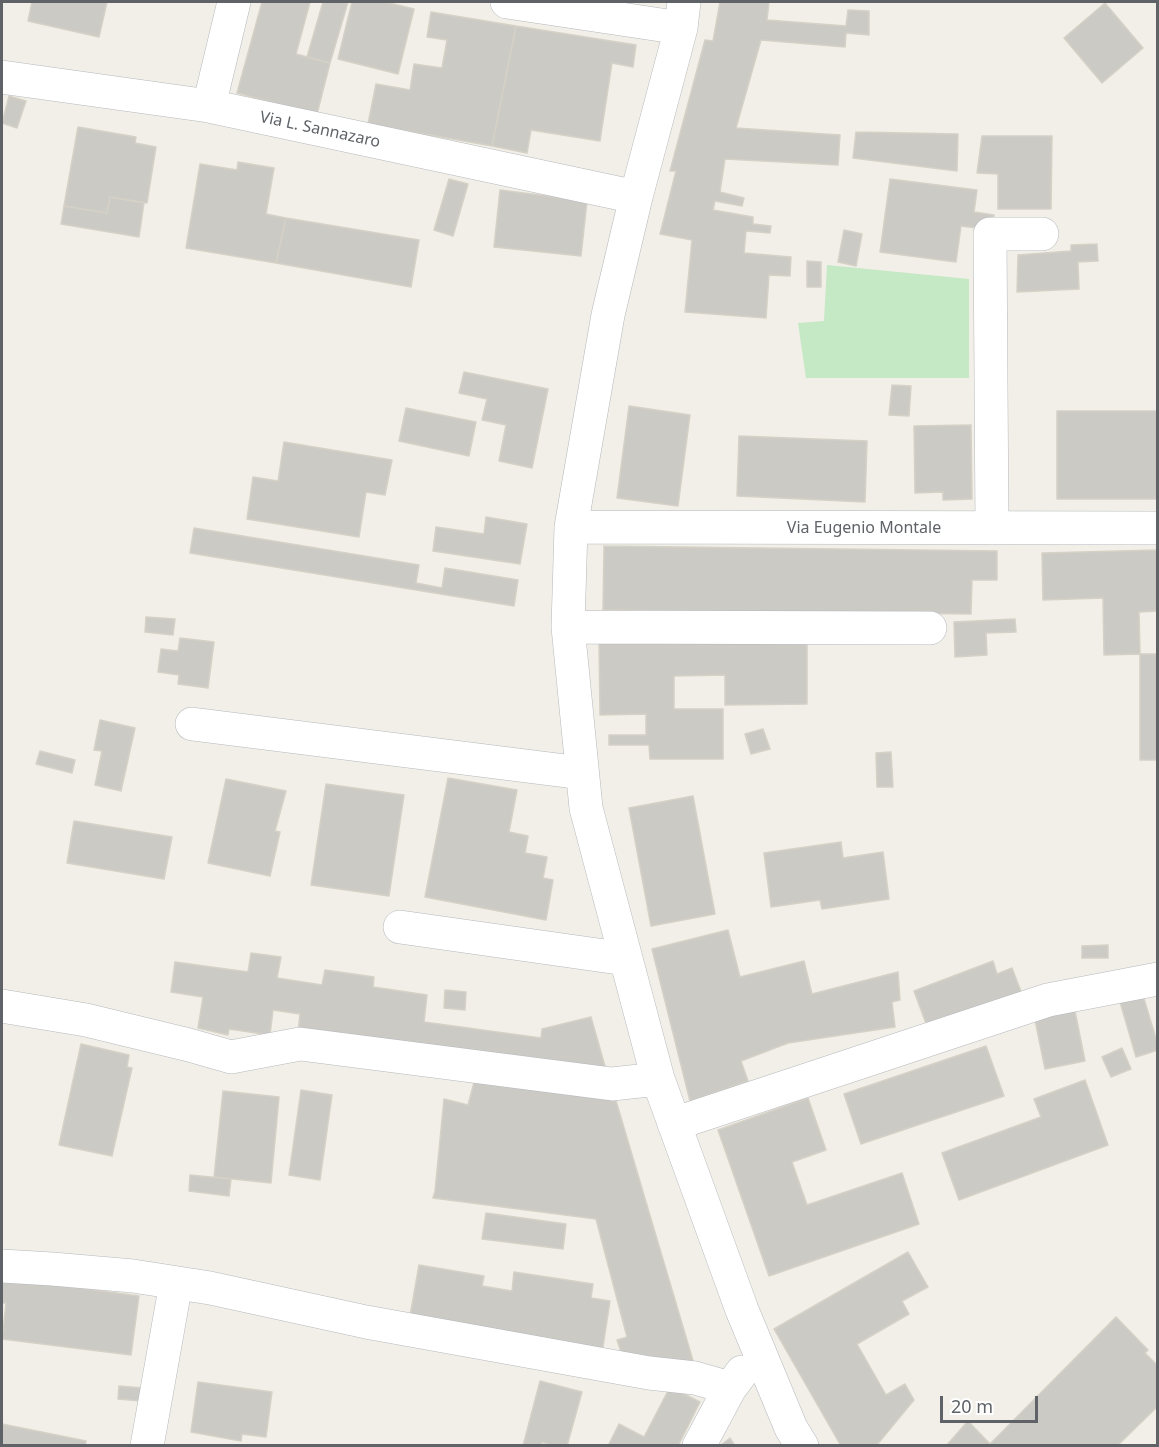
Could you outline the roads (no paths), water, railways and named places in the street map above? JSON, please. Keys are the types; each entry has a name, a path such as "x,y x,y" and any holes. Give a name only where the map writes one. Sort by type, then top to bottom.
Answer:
{"street":[{"path":"209,106 234,2"},
{"path":"507,2 683,15 608,315 571,527 568,627 586,808 658,1079 742,1310 791,1428 802,1446"},
{"name":"Via L. Sannazaro","path":"2,77 209,106 636,197"},
{"path":"992,528 990,234 1042,234"},
{"name":"Via Eugenio Montale","path":"571,527 1158,528"},
{"path":"568,627 930,628"},
{"path":"192,724 582,773"},
{"path":"400,927 626,959"},
{"path":"674,1124 1048,1000 1158,979"},
{"path":"2,1006 86,1020 189,1044 231,1058 300,1044 612,1084 658,1079"},
{"path":"2,1266 122,1275 210,1288 389,1326 649,1373 694,1378 730,1388"},
{"path":"147,1446 176,1283"},
{"path":"699,1446 730,1388 743,1371 760,1355"}]}
